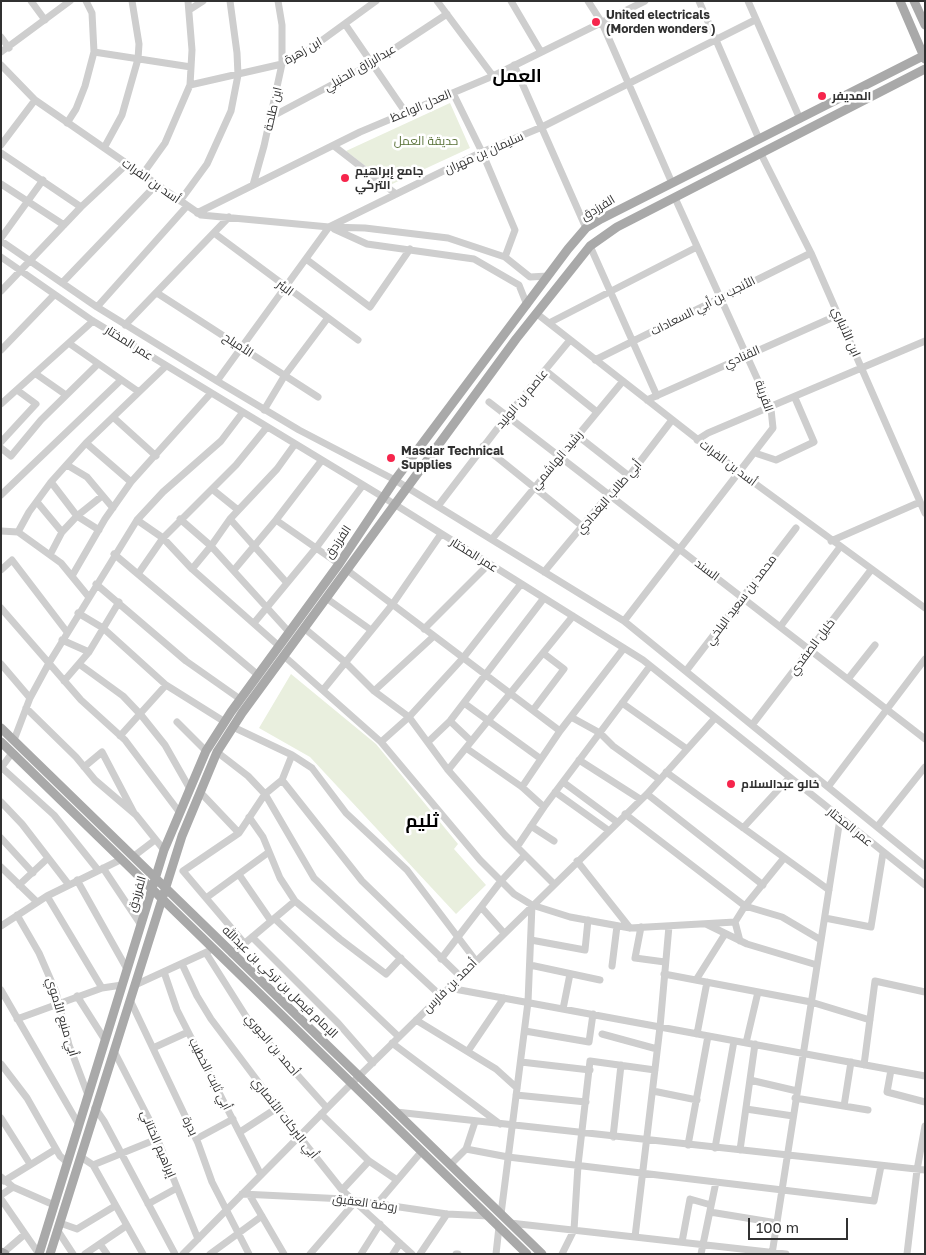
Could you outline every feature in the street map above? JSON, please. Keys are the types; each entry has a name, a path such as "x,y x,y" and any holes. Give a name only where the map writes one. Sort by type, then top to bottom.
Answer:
{"main road":[{"path":"900,1 924,57"},
{"path":"914,1 925,25"},
{"name":"الفرزدق","path":"39,1254 164,850 206,751 240,699 339,564 395,480 586,228 924,57"},
{"name":"الفرزدق","path":"50,1254 182,836 218,752 233,727 394,505 536,313 590,246 617,227 925,70"},
{"name":"الإمام فيصل بن تركي بن عبدالله","path":"1,728 156,876 164,894 210,951 355,1080 395,1112 542,1254"},
{"name":"الإمام فيصل بن تركي بن عبدالله","path":"1,742 152,888 164,894 232,954 422,1151 527,1254"}],"street":[{"path":"31,1 46,20"},
{"path":"67,123 85,86 94,52 92,13 86,1"},
{"path":"104,148 122,115 138,59 139,44 132,1"},
{"path":"142,174 165,143 190,85 188,1"},
{"path":"189,10 203,1"},
{"path":"180,201 210,157 231,111 238,75 230,1"},
{"name":"ابن طلحة","path":"252,185 271,117 282,64 282,25 278,1"},
{"path":"437,1 493,76"},
{"path":"511,1 541,52"},
{"path":"588,1 602,22 672,183"},
{"name":"العدل الواعظ","path":"197,213 334,146 493,76 645,1"},
{"path":"699,1 759,139"},
{"path":"748,1 800,119"},
{"path":"1,52 9,48 68,2"},
{"name":"ابن زهرة","path":"190,85 282,64 310,49 370,3"},
{"name":"عبدالرزاق الحنبلي","path":"271,117 371,64 446,14"},
{"name":"سليمان بن مهران","path":"217,381 329,227 482,152 542,127 755,20"},
{"path":"345,24 406,113"},
{"path":"1,37 9,48"},
{"path":"94,52 191,67"},
{"name":"أسد بن الفرات","path":"1,65 35,100 201,215 329,227 365,228 448,238 505,257 530,278 548,276"},
{"path":"514,65 586,228"},
{"path":"453,93 482,152 515,230 505,257"},
{"path":"1,145 35,100"},
{"path":"334,146 396,194"},
{"path":"1,154 43,180 81,207"},
{"name":"ابن الأنباري","path":"761,154 811,253 925,513"},
{"path":"1,291 81,207 127,164"},
{"path":"1,240 43,180"},
{"path":"1,184 64,225"},
{"path":"62,283 156,185"},
{"name":"القرينة","path":"624,621 773,428 771,408 675,198"},
{"path":"97,307 187,206"},
{"path":"125,324 229,217"},
{"name":"أسد بن الفرات","path":"329,227 367,244 474,259 519,285 527,306"},
{"name":"البئر","path":"214,233 284,287 358,340"},
{"name":"عمر المختار","path":"1,240 97,307 264,410 395,480 624,621 925,866"},
{"path":"590,246 657,396"},
{"path":"549,323 697,247"},
{"path":"306,259 370,307 410,249"},
{"name":"الأنجب بن أبي السعادات","path":"595,360 811,253"},
{"name":"عمر المختار","path":"1,257 93,321 363,484 624,648 650,666 883,854 925,885"},
{"name":"الأميلح","path":"157,293 318,397"},
{"path":"1,350 54,295"},
{"name":"أسد بن الفرات","path":"536,313 697,440 840,548 925,608"},
{"name":"القنادي","path":"647,400 838,315"},
{"path":"264,410 285,375 327,318"},
{"path":"1,404 70,344 93,321"},
{"name":"عاصم بن الوليد","path":"438,506 483,446 570,340"},
{"path":"697,440 708,433 795,398 925,341"},
{"path":"70,344 139,392"},
{"path":"1,448 11,456 41,420 98,364"},
{"path":"18,532 51,482 67,464 166,366"},
{"path":"546,371 597,412"},
{"path":"36,374 66,395"},
{"path":"1,495 121,380"},
{"name":"رشيد الهاشمي","path":"492,539 622,381"},
{"path":"1,442 36,404 17,390"},
{"path":"72,576 99,530 131,482 211,393"},
{"path":"755,453 776,460 814,442 795,398"},
{"name":"السند","path":"488,402 925,739"},
{"path":"14,740 30,698 49,663 88,596 137,520 163,492 221,441 243,412"},
{"path":"113,417 156,456"},
{"name":"أبي طالب البغدادي","path":"544,572 609,494 629,476 672,420"},
{"path":"138,574 163,538 236,465 267,427"},
{"path":"578,436 629,476"},
{"path":"86,444 131,482"},
{"path":"192,568 211,546 230,519 277,469 295,444"},
{"path":"483,446 582,526"},
{"path":"234,570 254,543 276,520 322,460"},
{"path":"67,464 87,478 113,508"},
{"path":"51,482 77,516 99,530"},
{"path":"254,623 316,548 363,484"},
{"path":"212,489 238,510"},
{"path":"50,555 62,532 77,516 102,496"},
{"path":"37,502 62,532"},
{"path":"831,541 920,502"},
{"path":"180,519 211,546 290,632"},
{"path":"230,519 254,543 287,582"},
{"path":"137,520 163,538 192,568 279,646"},
{"path":"276,520 339,564"},
{"name":"محمد بن سعيد البلخي","path":"686,671 796,528"},
{"path":"1,531 18,532 61,563 88,596"},
{"path":"323,690 392,604 441,534"},
{"path":"780,627 840,548"},
{"path":"114,554 258,676"},
{"path":"1,570 12,560 67,632"},
{"path":"424,629 489,564"},
{"path":"346,570 560,731"},
{"name":"خليل الصفدي","path":"752,725 871,570"},
{"path":"96,584 186,661 240,699"},
{"path":"381,742 409,717 463,658 521,584"},
{"path":"326,598 371,630"},
{"path":"428,742 450,721 544,598"},
{"path":"64,681 89,652 119,602"},
{"path":"1,608 88,707 120,736 180,813"},
{"path":"78,613 103,628 166,685 225,722"},
{"path":"448,770 512,694 573,616"},
{"path":"304,628 345,662 374,691 409,717 448,770 517,847 554,884"},
{"path":"374,691 434,636"},
{"path":"62,640 89,652"},
{"path":"848,679 875,645"},
{"path":"522,787 560,731 624,648"},
{"path":"533,710 564,669 543,654"},
{"path":"284,656 381,742 480,860 514,894 532,905 588,920 630,928 735,922"},
{"path":"828,787 925,659"},
{"path":"1,664 30,698"},
{"path":"79,664 123,696 141,715 165,745 190,789"},
{"path":"517,847 555,792 650,666"},
{"path":"120,736 141,715 166,685"},
{"path":"464,702 541,759"},
{"path":"622,703 687,749"},
{"path":"26,708 53,733 95,780 136,815"},
{"path":"571,718 600,733 613,746 659,779"},
{"name":"أحمد بن فارس","path":"183,1254 246,1194 261,1175 392,1043 647,794 715,718"},
{"path":"450,721 471,741"},
{"path":"177,722 206,751"},
{"path":"233,727 292,755 312,768 346,813 407,870 459,935 476,961"},
{"path":"466,748 522,787 544,807"},
{"path":"84,767 102,752 136,815 164,850"},
{"path":"218,752 248,776 265,794 314,878 441,996"},
{"path":"12,753 1,767 54,815 100,869 141,925"},
{"path":"245,944 184,871 239,833 265,794 282,780 292,755"},
{"path":"579,760 640,799"},
{"path":"877,827 925,767"},
{"path":"666,772 829,890"},
{"path":"743,828 790,778"},
{"path":"282,780 356,874 440,959 460,976"},
{"path":"563,782 617,822"},
{"path":"200,792 239,833"},
{"path":"555,792 608,830"},
{"path":"647,794 763,884"},
{"path":"1,802 22,824 68,885"},
{"path":"625,814 745,906 782,916 821,940"},
{"path":"250,817 263,837 280,878 295,901 386,974 402,958"},
{"path":"772,1253 840,819"},
{"path":"532,826 554,841"},
{"path":"1,838 33,873"},
{"path":"134,856 155,840"},
{"path":"206,898 240,876 269,852"},
{"path":"825,918 871,927 883,854"},
{"path":"440,959 501,881 525,855"},
{"path":"19,885 48,858"},
{"path":"740,941 735,922 745,906 784,858"},
{"path":"1,926 46,896 122,859"},
{"path":"577,861 630,928"},
{"path":"1,867 37,902"},
{"path":"240,876 273,920 399,1037"},
{"path":"78,880 127,968"},
{"path":"46,896 102,988"},
{"path":"232,954 295,901"},
{"path":"501,1214 528,1002 532,905"},
{"path":"481,907 504,933"},
{"name":"أبي منيع الأموي","path":"17,915 39,953 56,992 69,1044 88,1095"},
{"path":"531,940 585,950 588,920"},
{"path":"705,924 740,941 817,965"},
{"path":"612,966 617,926"},
{"path":"635,1237 658,1049 668,926"},
{"path":"641,927 635,958 666,962"},
{"path":"696,980 725,934"},
{"path":"252,937 338,1023 373,1062"},
{"path":"135,985 210,951"},
{"name":"أحمد بن الجوري","path":"210,951 249,1021 324,1111 369,1161 397,1180"},
{"name":"أبي البركات الأنصاري","path":"182,964 197,996 211,1019 299,1136 342,1190 412,1254"},
{"path":"530,965 600,980"},
{"name":"أبي ثابت الخطيب","path":"164,972 177,1010 261,1175"},
{"path":"564,1009 570,974"},
{"path":"664,974 811,1002 870,1020"},
{"path":"864,1065 875,981 925,992"},
{"path":"697,1034 707,982"},
{"path":"16,1019 102,988 122,985"},
{"path":"448,988 925,1076"},
{"path":"1,990 16,1019 79,1125"},
{"path":"746,1043 758,992"},
{"path":"78,996 105,1040"},
{"path":"468,1051 504,998"},
{"name":"بدرة","path":"130,1000 196,1139 212,1182 249,1254"},
{"path":"525,1031 589,1042 593,1014"},
{"path":"416,1020 496,1069 517,1092 586,1102"},
{"path":"153,1048 188,1032"},
{"path":"602,1034 658,1049"},
{"path":"688,1145 708,1036"},
{"path":"715,1148 734,1041"},
{"path":"392,1043 500,1124"},
{"path":"740,1150 755,1044"},
{"name":"إبراهيم الختاني","path":"114,1051 157,1139 198,1239"},
{"path":"562,1254 574,1230 578,1165 590,1061 655,1070"},
{"path":"520,1062 590,1070"},
{"path":"844,1106 851,1062"},
{"path":"1,1064 27,1098 56,1149 67,1162"},
{"path":"613,1137 621,1065"},
{"path":"891,1070 887,1092 925,1102"},
{"path":"750,1080 796,1094 868,1110"},
{"path":"653,1091 697,1100"},
{"path":"95,1108 175,1254"},
{"path":"240,1132 278,1108"},
{"path":"746,1109 793,1116"},
{"path":"395,1112 582,1134 925,1170"},
{"path":"1,1118 30,1164"},
{"path":"196,1139 234,1120"},
{"path":"450,1165 466,1149 475,1122"},
{"path":"907,1254 917,1170 925,1126"},
{"path":"92,1165 157,1139"},
{"path":"54,1205 13,1187 3,1179 56,1149"},
{"path":"466,1149 508,1157 874,1201 881,1166"},
{"path":"376,1205 422,1151"},
{"path":"81,1157 92,1165 142,1254"},
{"path":"342,1190 369,1161"},
{"path":"701,1254 716,1182"},
{"path":"1,1195 13,1187"},
{"path":"148,1204 177,1188"},
{"path":"246,1194 262,1216 284,1254"},
{"name":"روضة العقيق","path":"246,1194 336,1198 447,1214 489,1216"},
{"path":"1,1199 39,1254"},
{"path":"682,1242 690,1199 710,1208 777,1223"},
{"path":"310,1254 355,1202"},
{"path":"59,1227 77,1229 115,1206"},
{"path":"420,1254 447,1214"},
{"path":"210,1254 219,1251 238,1232 262,1216"},
{"path":"510,1223 703,1244 734,1251 786,1254"},
{"path":"361,1254 380,1224"},
{"path":"85,1254 126,1226"},
{"path":"59,1227 73,1254"},
{"path":"496,1254 499,1227"},
{"path":"3,1253 26,1234"},
{"path":"393,1254 400,1243"},
{"path":"100,1244 107,1254"}],"green space":[{"name":"حديقة العمل","path":"450,103 470,148 390,185 346,151"},
{"path":"291,674 376,744 458,844 454,849 486,885 456,914 310,757 259,728"}],"place":[{"name":"United electricals (Morden wonders )","path":"596,22"},
{"name":"المديفر","path":"822,96"},
{"name":"جامع إبراهيم التركي","path":"345,178"},
{"name":"Masdar Technical Supplies","path":"391,458"},
{"name":"خالو عبدالسلام","path":"731,784"}],"district":[{"name":"العمل","path":"517,76"},
{"name":"ثليم","path":"422,821"}]}
